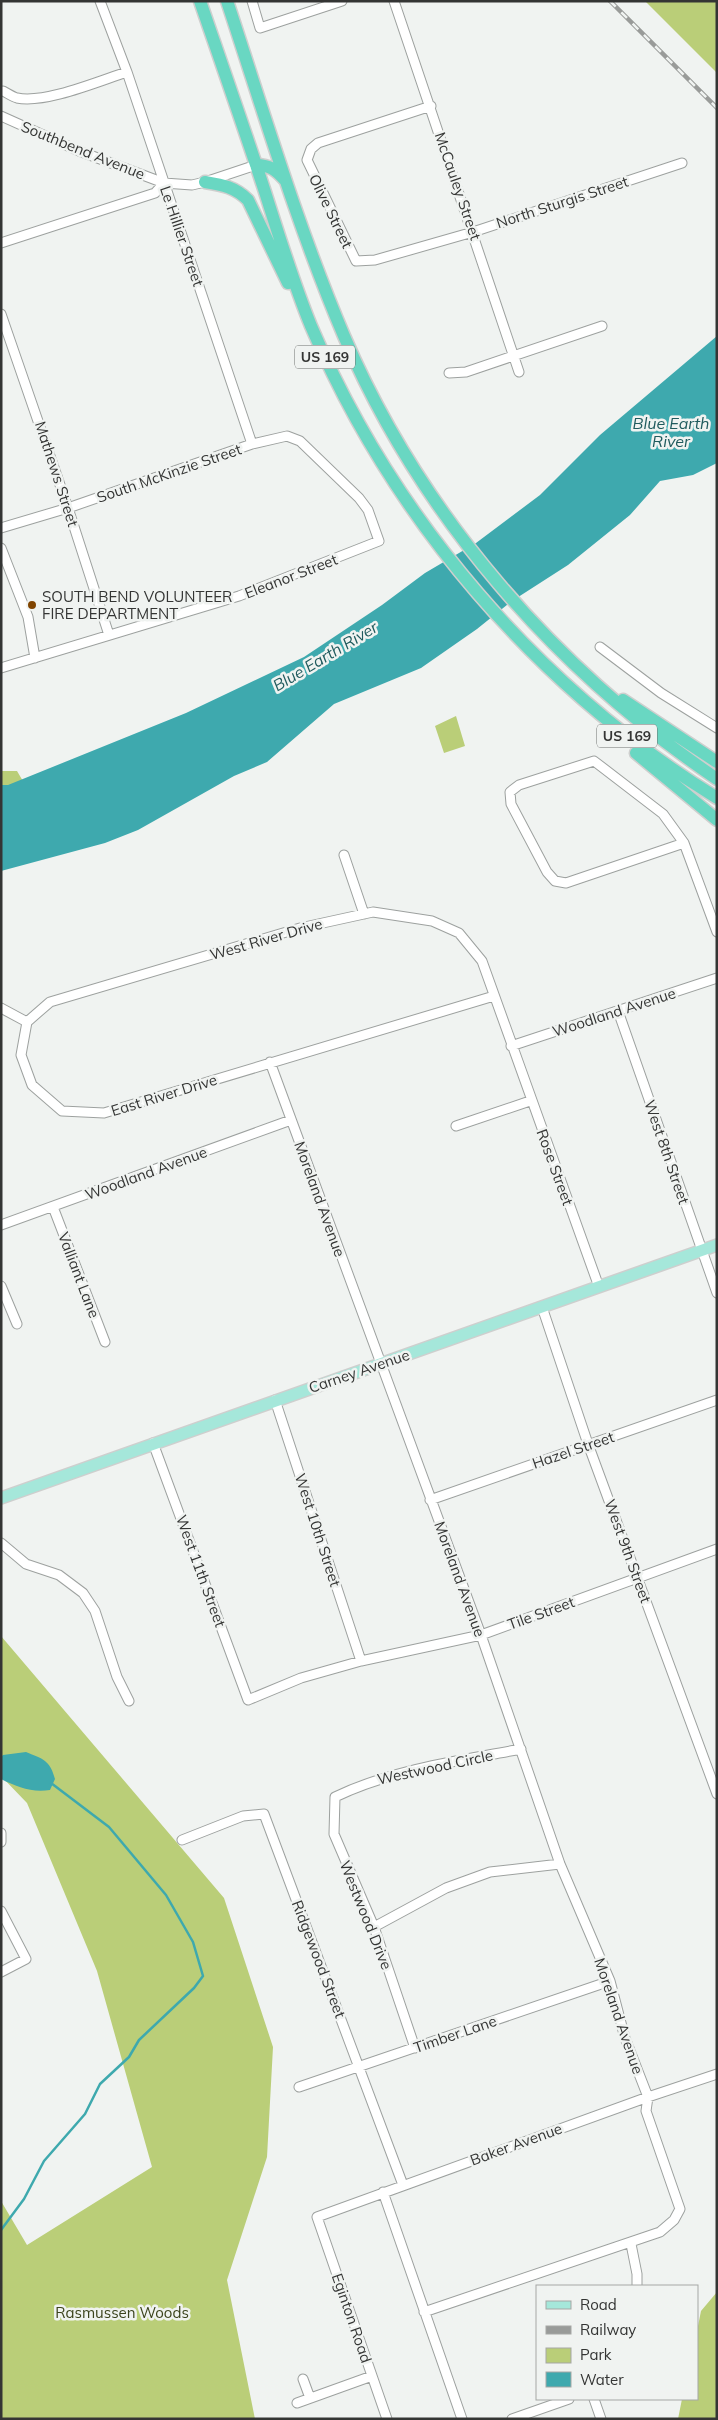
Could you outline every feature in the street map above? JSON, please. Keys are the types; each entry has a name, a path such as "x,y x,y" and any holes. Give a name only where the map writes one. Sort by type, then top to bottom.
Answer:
{"highway":[{"name":"US 169","path":"200,1 310,324 360,425 430,532 501,619 544,664 588,705 637,744 717,798"},
{"name":"US 169","path":"227,1 279,159 324,287 366,383 409,460 480,561 557,649 641,725 717,779"},
{"path":"256,164 265,164 277,170 288,184"},
{"path":"205,182 228,185 240,192 248,200 310,324"},
{"path":"579,670 717,762"},
{"path":"588,705 637,753 717,820"}],"main road":[{"name":"Carney Avenue","path":"1,1498 717,1245"}],"street":[{"name":"Le Hillier Street","path":"100,1 127,72 252,444"},
{"path":"252,1 260,28 342,1"},
{"name":"McCauley Street","path":"394,1 431,106 519,372"},
{"path":"3,92 17,98 40,98 127,72"},
{"name":"Olive Street","path":"356,262 307,160 311,149 318,143 431,106"},
{"name":"Southbend Avenue","path":"1,116 79,151 164,183 192,185 256,164"},
{"name":"North Sturgis Street","path":"356,262 375,260 473,232 682,163"},
{"path":"1,243 155,193 164,183"},
{"name":"Mathews Street","path":"1,314 68,508 109,635"},
{"path":"449,373 466,372 602,326"},
{"name":"South McKinzie Street","path":"1,528 68,508 252,444 287,436 300,441 359,498 368,510 379,541"},
{"name":"Eleanor Street","path":"1,668 239,596 379,541"},
{"path":"1,548 28,617 35,658"},
{"path":"600,647 653,687 717,728"},
{"path":"684,843 566,883 555,881 547,872 511,804 510,792 519,785 594,761 663,814 684,843 717,932"},
{"path":"344,856 364,914"},
{"name":"West River Drive","path":"27,1022 50,1002 300,928 373,912 432,921 459,933 482,961 511,1046"},
{"name":"Woodland Avenue","path":"511,1046 717,978"},
{"path":"270,1062 494,996"},
{"path":"1,1008 27,1022"},
{"name":"West 8th Street","path":"618,1011 717,1293"},
{"name":"East River Drive","path":"27,1022 21,1055 32,1085 62,1111 104,1113 270,1062"},
{"name":"Rose Street","path":"511,1046 599,1287"},
{"name":"Moreland Avenue","path":"270,1062 481,1635 560,1864 610,1980 625,2038 648,2097 646,2111 680,2209 669,2227 631,2244"},
{"path":"456,1126 530,1101"},
{"name":"Woodland Avenue","path":"1,1225 291,1120"},
{"name":"Valliant Lane","path":"53,1207 105,1342"},
{"path":"1,1286 17,1324"},
{"name":"West 9th Street","path":"542,1307 588,1444 717,1794"},
{"name":"West 10th Street","path":"275,1400 361,1661"},
{"name":"Hazel Street","path":"430,1500 717,1400"},
{"name":"West 11th Street","path":"153,1443 248,1700"},
{"path":"1,1543 26,1564 59,1575 83,1593 95,1611 117,1677 129,1701"},
{"name":"Tile Street","path":"248,1700 301,1678 361,1661 481,1635 717,1549"},
{"name":"Westwood Circle","path":"350,1790 365,1782 521,1749"},
{"name":"Westwood Drive","path":"350,1790 335,1796 334,1834 374,1927 415,2048"},
{"name":"Ridgewood Street","path":"182,1840 243,1816 264,1814 404,2185"},
{"path":"1,1833 1,1842"},
{"path":"374,1927 446,1888 490,1872 560,1864"},
{"path":"1,1911 26,1959 1,1972"},
{"name":"Timber Lane","path":"299,2087 610,1980"},
{"name":"Baker Avenue","path":"317,2216 717,2074"},
{"path":"383,2192 462,2419"},
{"name":"Eginton Road","path":"317,2216 387,2419"},
{"path":"424,2312 631,2244 638,2274 637,2285"},
{"path":"298,2403 372,2376"},
{"path":"303,2379 310,2398"},
{"path":"512,2419 566,2400"},
{"path":"594,2400 600,2419"}],"green space":[{"path":"645,1 717,1 717,73"},
{"path":"456,716 465,746 444,753 435,726"},
{"path":"1,771 17,771 30,793 1,813"},
{"name":"Rasmussen Woods","path":"1,1636 224,1898 273,2047 267,2157 227,2280 255,2419 1,2419 1,2201 27,2245 152,2167 97,1971 27,1803 1,1776"},
{"path":"717,2292 717,2419 678,2419 682,2400 698,2400 698,2326 701,2311"}],"water":[{"name":"Blue Earth River","path":"717,336 717,463 693,475 660,481 630,515 568,565 512,601 477,629 421,668 334,704 267,762 234,776 138,830 105,843 1,871 1,785 8,785 186,713 304,657 382,605 425,573 476,543 540,495 600,435"},
{"path":"26,1752 45,1761 51,1768 55,1779 50,1790 37,1791 25,1789 1,1779 1,1757 3,1755"}],"waterway":[{"path":"1,2230 24,2199 44,2161 85,2114 100,2084 129,2057 139,2040 194,1988 203,1976 193,1942 166,1895 109,1827 51,1783"}],"railway":[{"path":"610,1 717,108"}],"place":[{"name":"SOUTH BEND VOLUNTEER FIRE DEPARTMENT","path":"32,605"}]}
